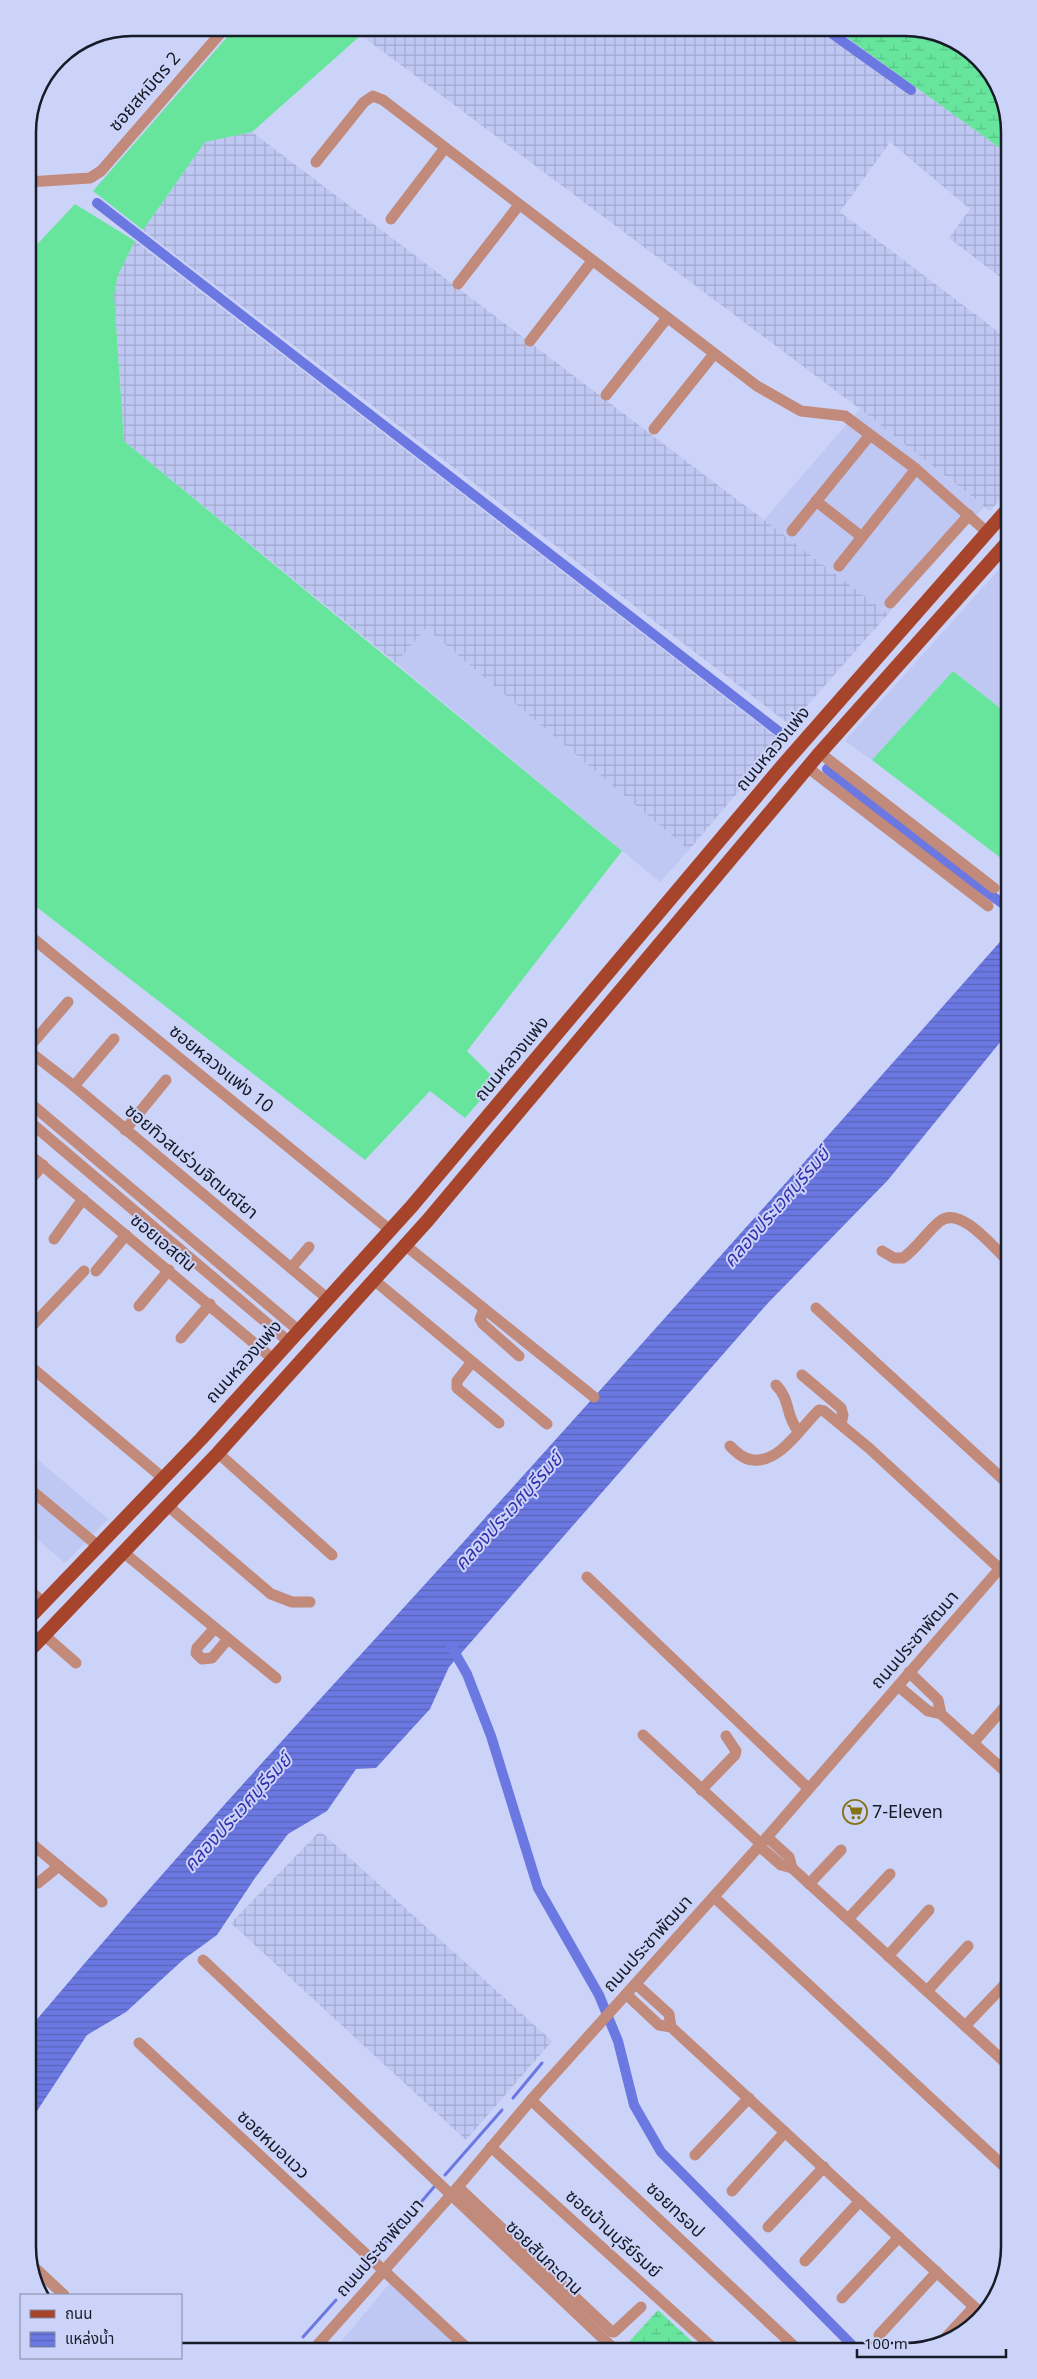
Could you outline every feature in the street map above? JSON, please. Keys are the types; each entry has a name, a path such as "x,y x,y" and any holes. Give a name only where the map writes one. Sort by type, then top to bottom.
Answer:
{"main road":[{"name":"ถนนหลวงแพ่ง","path":"36,1612 201,1439 412,1206 783,765 1001,516"},
{"path":"36,1644 218,1453 428,1220 807,767 1001,549"},
{"path":"412,1206 428,1220"},
{"path":"201,1439 218,1453"}],"street":[{"name":"ซอยสหมิตร 2","path":"36,181 90,178 101,170 218,36"},
{"path":"316,162 364,102 373,96 383,100 758,386 795,408 808,413 842,414 916,469 987,532"},
{"path":"391,219 445,148"},
{"path":"458,284 519,205"},
{"path":"530,341 592,261"},
{"path":"606,395 667,318"},
{"path":"654,429 714,354"},
{"path":"792,531 870,435"},
{"path":"839,566 916,469"},
{"path":"816,501 862,537"},
{"path":"890,603 968,515"},
{"path":"820,753 994,888"},
{"path":"807,767 988,906"},
{"name":"ซอยหลวงแพ่ง 10","path":"36,941 390,1230"},
{"path":"36,1039 68,1002"},
{"path":"74,1086 114,1039"},
{"name":"ซอยทิวสนร่วมจิตมณียา","path":"36,1057 74,1086 328,1299"},
{"path":"125,1130 166,1080"},
{"path":"36,1108 298,1330"},
{"path":"36,1127 288,1341"},
{"name":"ซอยเอสตัน","path":"36,1160 273,1358"},
{"path":"36,1173 43,1165"},
{"path":"54,1239 83,1199"},
{"path":"882,1251 894,1258 903,1258 938,1222 945,1217 954,1216 964,1220 1001,1254"},
{"path":"36,1323 126,1234"},
{"path":"405,1245 594,1398"},
{"path":"291,1268 310,1247"},
{"path":"139,1306 169,1270"},
{"path":"374,1280 547,1424"},
{"path":"232,1293 241,1282"},
{"path":"181,1338 210,1304"},
{"path":"816,1308 1001,1478"},
{"path":"484,1309 480,1319 483,1324 519,1356"},
{"path":"472,1362 457,1381 457,1388 498,1423"},
{"path":"36,1371 164,1478"},
{"path":"802,1374 841,1408 843,1415 841,1424"},
{"path":"776,1385 783,1392 789,1418 798,1431"},
{"path":"730,1446 744,1458 753,1460 773,1455 819,1410 824,1411 1001,1563"},
{"path":"218,1453 332,1555"},
{"path":"36,1494 98,1546"},
{"path":"168,1506 271,1594 292,1602 310,1602"},
{"path":"123,1552 276,1678"},
{"name":"ถนนประชาพัฒนา","path":"319,2343 385,2271 531,2100 599,2027 1001,1569"},
{"path":"587,1577 808,1788"},
{"path":"36,1596 44,1603"},
{"path":"215,1628 197,1648 196,1653 202,1659 212,1658 228,1639"},
{"path":"44,1635 76,1663"},
{"path":"909,1672 938,1700 941,1714"},
{"path":"898,1686 928,1711 941,1714 1001,1767"},
{"path":"974,1742 1001,1711"},
{"path":"643,1735 701,1790 762,1842 789,1858 792,1868 809,1884 965,2026 1001,2056"},
{"path":"701,1790 735,1754 736,1751 726,1736"},
{"path":"36,1847 102,1902"},
{"path":"809,1884 841,1850"},
{"path":"36,1882 38,1883 59,1866"},
{"path":"848,1919 890,1874"},
{"path":"714,1897 1001,2164"},
{"path":"888,1956 930,1910"},
{"path":"927,1991 968,1946"},
{"path":"203,1960 612,2332 641,2308"},
{"path":"636,1984 669,2014 671,2027"},
{"path":"965,2026 1001,1989"},
{"path":"627,1995 659,2025 671,2027 977,2309"},
{"name":"ซอยหมอแวว","path":"140,2043 462,2343"},
{"path":"695,2155 749,2098"},
{"name":"ซอยทรอป","path":"531,2100 791,2343"},
{"path":"732,2191 785,2132"},
{"name":"ซอยบ้านบุรีย์รมย์","path":"491,2147 708,2343"},
{"path":"768,2227 824,2167"},
{"name":"ซอยสันกะดาน","path":"455,2190 608,2343"},
{"path":"805,2262 860,2201"},
{"path":"842,2298 899,2237"},
{"path":"40,2272 63,2294"},
{"path":"879,2335 937,2272"}],"shaded area":[{"path":"362,36 845,36 1001,149 1001,278 949,238 970,209 890,142 840,212 1001,334 1001,499 990,511 860,409"},
{"path":"252,132 888,614 790,725 143,230 205,142"},
{"path":"135,241 781,741 689,850 426,628 396,663 124,441 114,295 118,275"},
{"path":"860,409 984,507 888,614 764,520"},
{"path":"1001,567 1001,709 953,671 872,760 845,741"},
{"path":"425,627 689,850 660,882 396,663"},
{"path":"36,1458 108,1519 65,1563 36,1538"},
{"path":"320,1831 552,2041 466,2140 231,1923"},
{"path":"390,2283 454,2343 340,2343"}],"green space":[{"path":"228,36 360,36 252,132 205,142 143,230 93,191"},
{"path":"845,36 911,36 923,38 953,49 963,56 981,74 996,102 1001,126 1001,149"},
{"path":"75,204 135,241 118,275 114,295 124,441 622,851 467,1051 497,1081 465,1118 430,1091 365,1160 36,907 36,245"},
{"path":"953,671 1001,709 1001,858 872,760"},
{"path":"658,2310 694,2343 628,2343"}],"water":[{"name":"คลองประเวศบุรีรมย์","path":"1001,941 1001,1041 888,1180 768,1303 449,1667 430,1709 376,1768 356,1769 327,1811 288,1834 255,1878 217,1935 184,1959 126,2012 87,2035 36,2112 36,2020 190,1843 802,1165"}],"waterway":[{"path":"835,36 911,90"},
{"path":"97,203 782,734"},
{"path":"827,769 937,856 1001,902"},
{"path":"451,1646 467,1674 491,1736 538,1888 599,1995 618,2041 634,2105 661,2152 850,2343"},
{"path":"513,2098 542,2063"},
{"path":"445,2175 502,2110"},
{"path":"422,2201 434,2187"},
{"path":"377,2252 411,2214"},
{"path":"346,2287 366,2264"},
{"path":"303,2337 336,2300"}],"place":[{"name":"7-Eleven","path":"855,1812"}]}
